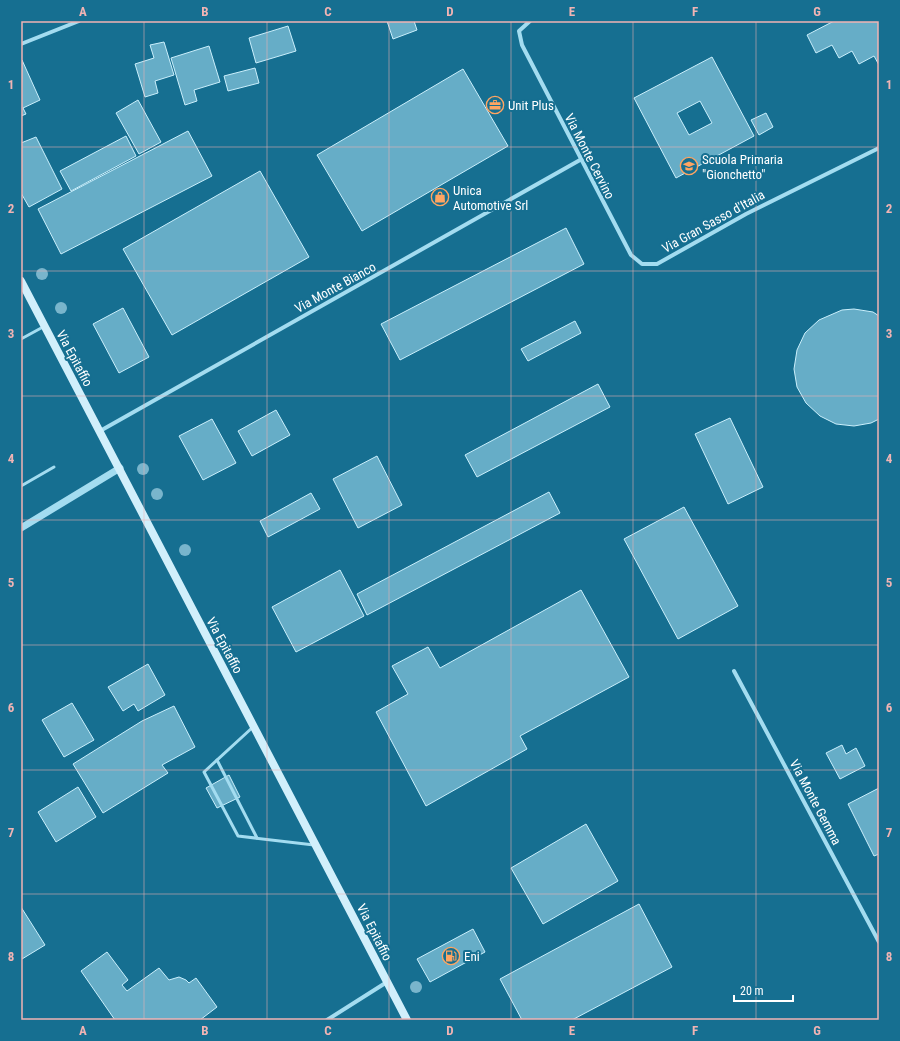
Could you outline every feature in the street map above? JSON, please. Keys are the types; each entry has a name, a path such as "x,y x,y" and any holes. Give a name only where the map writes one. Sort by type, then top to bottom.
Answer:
{"main road":[{"name":"Via Epitaffio","path":"21,281 407,1020"}],"street":[{"path":"21,44 79,21"},
{"name":"Via Monte Cervino","path":"530,21 519,31 522,45 580,160 631,255 642,264"},
{"name":"Via Gran Sasso d'Italia","path":"642,264 657,264 746,214 879,148"},
{"name":"Via Monte Bianco","path":"100,431 580,160"},
{"path":"21,528 120,468"},
{"name":"Via Monte Gemma","path":"734,671 879,942"},
{"path":"327,1020 387,982"}],"lane":[{"path":"21,339 45,326"},
{"path":"21,486 54,467"},
{"path":"254,726 204,772 238,836 316,845"},
{"path":"217,760 258,838"}],"building":[{"path":"387,21 414,21 417,30 393,39"},
{"path":"834,21 879,21 879,65 874,56 859,64 852,51 839,58 832,45 816,53 807,35"},
{"path":"288,26 296,51 256,63 249,38"},
{"path":"164,42 174,75 155,81 158,93 145,97 135,64 154,58 150,45"},
{"path":"209,46 220,82 194,90 197,101 185,105 171,58"},
{"path":"712,57 754,136 676,178 634,98","holes":["700,101 712,123 689,135 677,113"]},
{"path":"22,60 40,100 23,108 26,114 21,116"},
{"path":"255,68 259,83 228,91 224,76"},
{"path":"463,69 508,146 362,231 317,155"},
{"path":"138,100 161,142 139,154 116,113"},
{"path":"766,113 773,127 759,135 751,120"},
{"path":"188,131 212,176 61,254 38,209"},
{"path":"126,136 136,156 71,191 60,171"},
{"path":"36,137 62,189 29,207 21,193 21,143"},
{"path":"260,171 309,257 172,335 123,249"},
{"path":"566,228 584,264 400,360 381,324"},
{"path":"123,308 149,357 119,373 93,324"},
{"path":"854,309 873,312 879,316 879,419 871,423 854,426 836,424 820,416 806,403 797,387 794,369 797,350 805,333 819,320 842,310"},
{"path":"575,321 581,333 528,361 521,349"},
{"path":"598,384 610,407 477,477 465,455"},
{"path":"276,410 290,435 252,456 238,431"},
{"path":"730,418 763,487 728,504 695,434"},
{"path":"212,419 236,463 203,480 179,436"},
{"path":"377,456 402,505 358,528 333,479"},
{"path":"549,492 560,513 367,615 357,594"},
{"path":"311,493 320,509 268,537 260,521"},
{"path":"684,507 738,606 678,639 624,539"},
{"path":"340,570 364,616 296,652 272,607"},
{"path":"581,590 629,677 520,736 527,749 426,806 376,712 408,694 392,666 428,647 440,668"},
{"path":"148,664 165,695 138,711 134,704 123,711 108,687"},
{"path":"72,703 94,740 64,757 42,720"},
{"path":"174,706 195,747 162,765 168,773 103,813 73,764 142,721"},
{"path":"842,745 846,754 856,748 865,766 840,779 826,753"},
{"path":"229,775 240,797 217,808 206,788"},
{"path":"78,787 96,817 56,842 38,812"},
{"path":"879,788 879,854 874,856 848,804"},
{"path":"586,824 618,881 543,924 511,868"},
{"path":"639,904 672,967 572,1020 522,1020 500,979"},
{"path":"21,907 45,945 22,959 21,958"},
{"path":"473,929 485,952 430,982 417,959"},
{"path":"107,952 128,980 122,985 127,991 159,968 169,980 179,977 189,983 196,978 217,1007 200,1020 115,1020 81,971"}],"place":[{"name":"Unit Plus","path":"495,105"},
{"name":"Scuola Primaria \"Gionchetto\"","path":"689,166"},
{"name":"Unica Automotive Srl","path":"440,197"},
{"name":"Eni","path":"451,956"}]}
